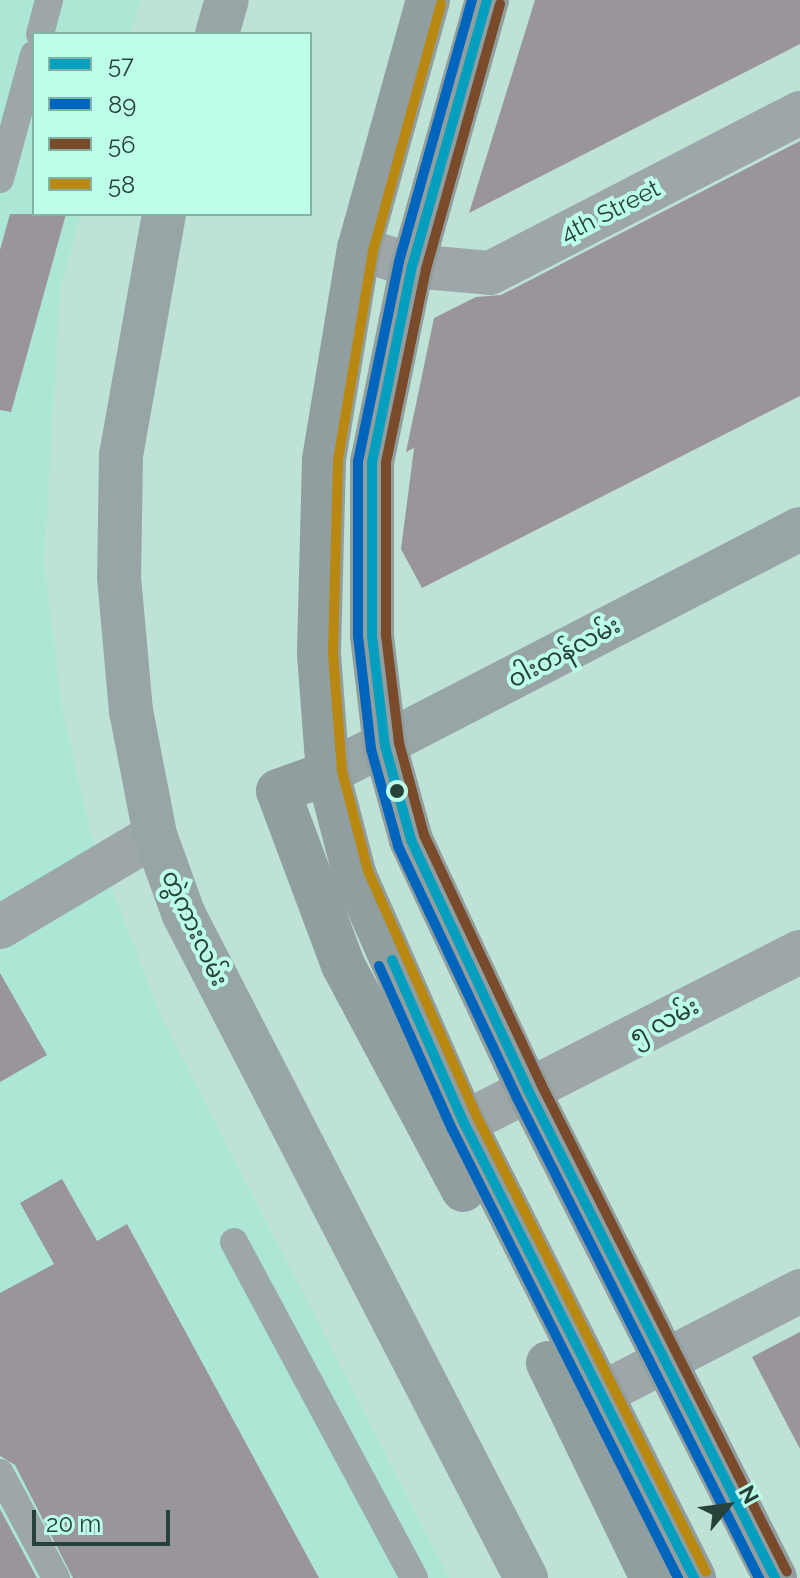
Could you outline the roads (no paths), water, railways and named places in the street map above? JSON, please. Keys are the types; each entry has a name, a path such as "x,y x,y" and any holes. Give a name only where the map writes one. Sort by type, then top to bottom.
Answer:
{"main road":[{"path":"218,32 227,0"},
{"path":"428,0 359,248 324,460 319,654 328,773 355,876 464,1123 597,1396 694,1578"},
{"path":"487,0 412,266 372,462 372,636 385,746 411,840 528,1090 662,1361 775,1578"},
{"name":"တွဲကားလမ်း","path":"164,216 121,455 120,547 131,711 155,835 184,915 526,1578"},
{"name":"ဝါးတန်လမ်း","path":"328,773 800,529"},
{"path":"328,773 278,791 343,965 451,1165 652,1578"}],"street":[{"name":"4th Street","path":"359,248 412,266 490,273 800,113"},
{"path":"0,927 155,835"},
{"name":"၅ လမ်း","path":"464,1123 800,952"},
{"path":"597,1396 800,1291"}],"lane":[{"path":"41,32 49,0"},
{"path":"0,179 32,62"},
{"path":"234,1242 414,1578"},
{"path":"0,1473 56,1578"}]}
